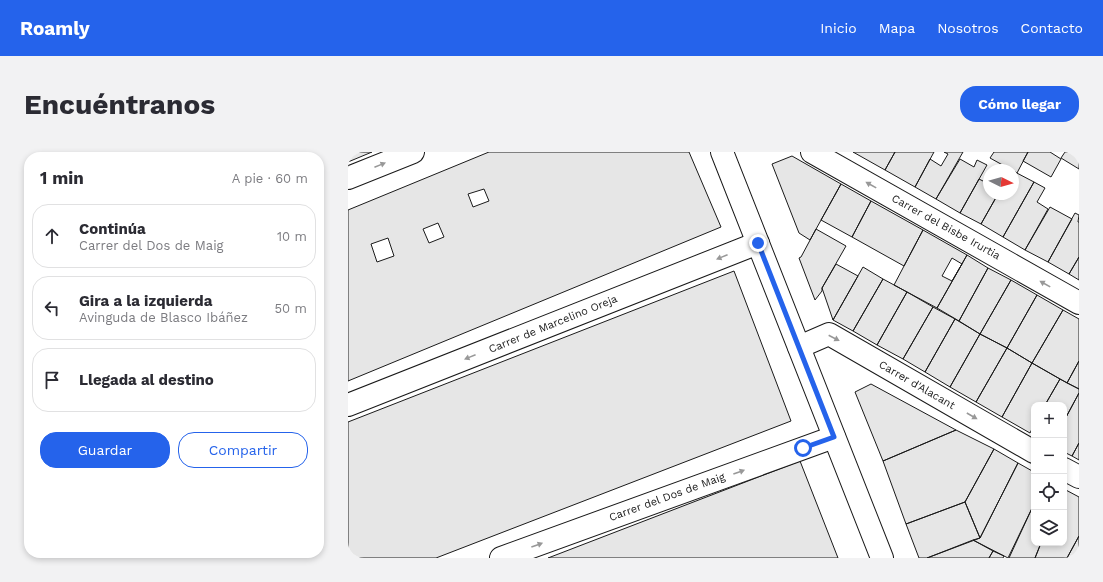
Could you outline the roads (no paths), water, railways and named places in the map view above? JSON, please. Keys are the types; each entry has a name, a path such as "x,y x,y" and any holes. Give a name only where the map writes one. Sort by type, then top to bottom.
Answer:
{"street":[{"path":"348,178 413,152"},
{"path":"722,152 882,558"},
{"name":"Carrer del Bisbe Irurtia","path":"812,152 1079,303"},
{"name":"Carrer de Marcelino Oreja","path":"348,405 758,243"},
{"name":"Carrer d'Alacant","path":"799,347 829,334 1031,450"},
{"name":"Carrer del Dos de Maig","path":"501,558 834,437"},
{"path":"1067,471 1079,477"}]}
